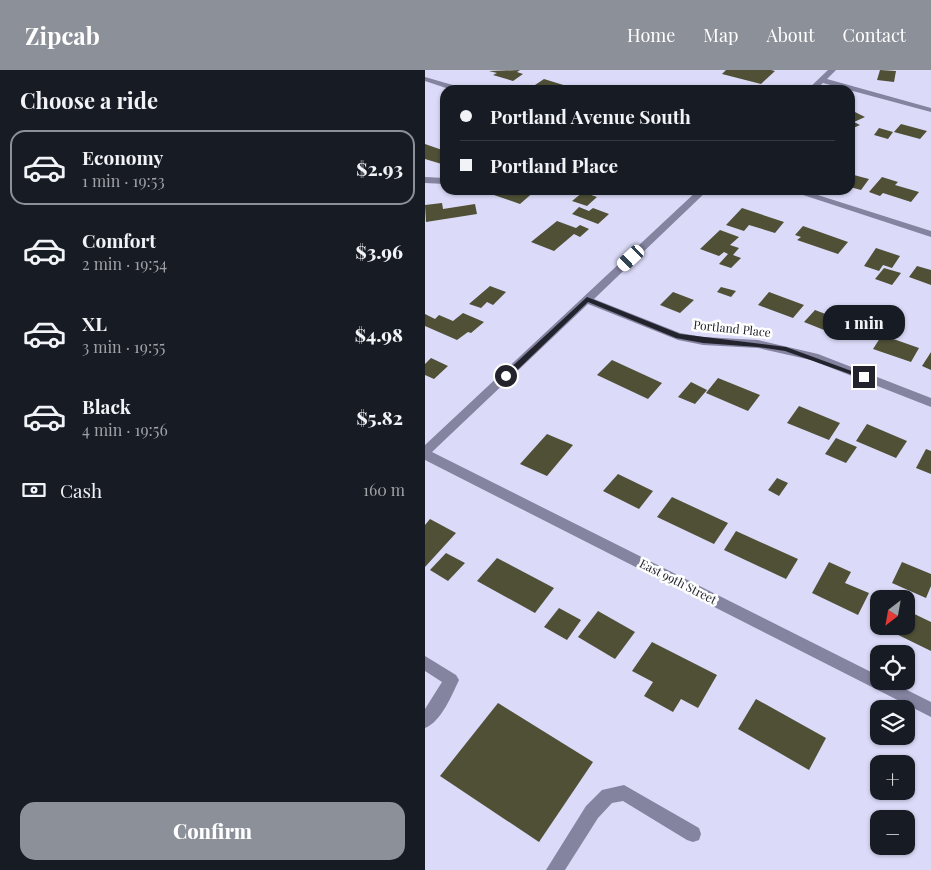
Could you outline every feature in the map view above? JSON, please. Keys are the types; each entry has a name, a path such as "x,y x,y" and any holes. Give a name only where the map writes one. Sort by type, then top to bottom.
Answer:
{"street":[{"path":"816,85 832,70"},
{"path":"425,79 444,85"},
{"path":"821,80 839,85"},
{"path":"855,89 931,110"},
{"path":"425,180 440,181"},
{"path":"425,453 698,195"},
{"path":"809,195 931,234"},
{"name":"Portland Place","path":"587,300 678,336 703,341 758,344 814,357 931,403"},
{"name":"East 99th Street","path":"425,453 931,710"},
{"path":"425,663 451,680 437,706 425,721"},
{"path":"555,870 593,812 609,796 624,793 693,834"}],"building":[{"path":"520,70 517,72 523,74 513,81 493,75 497,73 489,71"},
{"path":"726,70 775,71 761,84 722,74"},
{"path":"880,70 896,71 894,82 877,80"},
{"path":"544,79 563,85 535,85"},
{"path":"855,112 865,117 855,122"},
{"path":"901,124 927,131 920,139 894,132"},
{"path":"879,128 893,132 888,139 874,135"},
{"path":"425,144 440,149 440,164 425,159"},
{"path":"855,175 869,179 861,190 855,188"},
{"path":"882,177 898,182 895,185 919,192 911,202 883,193 880,196 869,192"},
{"path":"494,195 530,195 520,204"},
{"path":"579,195 597,197 587,206 572,201"},
{"path":"442,203 443,209 475,204 477,214 426,222 425,205"},
{"path":"579,207 589,211 593,208 609,214 598,224 572,214"},
{"path":"742,208 784,222 775,233 749,225 744,231 726,225"},
{"path":"557,221 576,228 580,225 589,229 580,237 574,234 554,251 531,242"},
{"path":"803,226 848,242 838,254 797,240 801,237 795,235"},
{"path":"720,230 739,237 730,245 739,248 733,255 741,258 731,268 719,264 728,254 724,252 719,256 700,249"},
{"path":"876,248 900,256 892,268 883,265 879,271 864,266"},
{"path":"917,266 931,270 931,285 909,277"},
{"path":"884,268 901,273 892,285 875,279"},
{"path":"490,286 506,292 493,305 487,302 481,308 469,304"},
{"path":"721,287 736,291 731,297 717,292"},
{"path":"673,292 694,300 680,313 660,305"},
{"path":"769,292 804,305 793,318 758,305"},
{"path":"856,308 872,314 864,325 848,318"},
{"path":"815,310 849,323 839,336 804,322"},
{"path":"880,312 896,317 889,328 872,322"},
{"path":"463,313 484,322 471,333 468,332 457,340 425,326 425,314 435,319 439,315 453,321"},
{"path":"882,335 919,348 911,362 873,349"},
{"path":"931,352 931,370 922,366"},
{"path":"431,358 448,366 434,379 425,375 425,364"},
{"path":"612,360 662,383 648,399 597,375"},
{"path":"718,378 760,395 748,411 706,393"},
{"path":"691,382 707,390 695,404 678,397"},
{"path":"799,406 840,423 829,440 787,423"},
{"path":"867,424 907,441 896,458 856,441"},
{"path":"547,434 573,445 547,476 520,464"},
{"path":"836,438 857,447 846,463 825,454"},
{"path":"926,449 931,451 931,474 916,468"},
{"path":"618,474 653,491 639,509 603,491"},
{"path":"777,478 788,483 779,496 768,490"},
{"path":"672,497 728,523 714,544 657,517"},
{"path":"430,519 456,533 425,567 425,525"},
{"path":"736,531 798,559 786,579 724,550"},
{"path":"446,553 465,563 448,581 430,570"},
{"path":"497,558 554,588 535,613 477,581"},
{"path":"829,562 851,572 845,583 869,593 858,615 812,593"},
{"path":"902,562 931,574 931,586 926,598 915,593 915,590 908,590 892,583"},
{"path":"559,608 581,620 567,640 544,627"},
{"path":"598,611 635,632 615,659 578,637"},
{"path":"915,614 931,622 931,651 898,635 915,635"},
{"path":"652,642 717,675 698,708 681,699 673,712 644,696 653,682 632,671"},
{"path":"756,699 826,738 809,770 738,729"},
{"path":"498,703 593,762 539,842 440,776"}],"route":[{"path":"506,376 587,300 678,336 703,341 758,344 786,349 814,357 864,377"}]}
